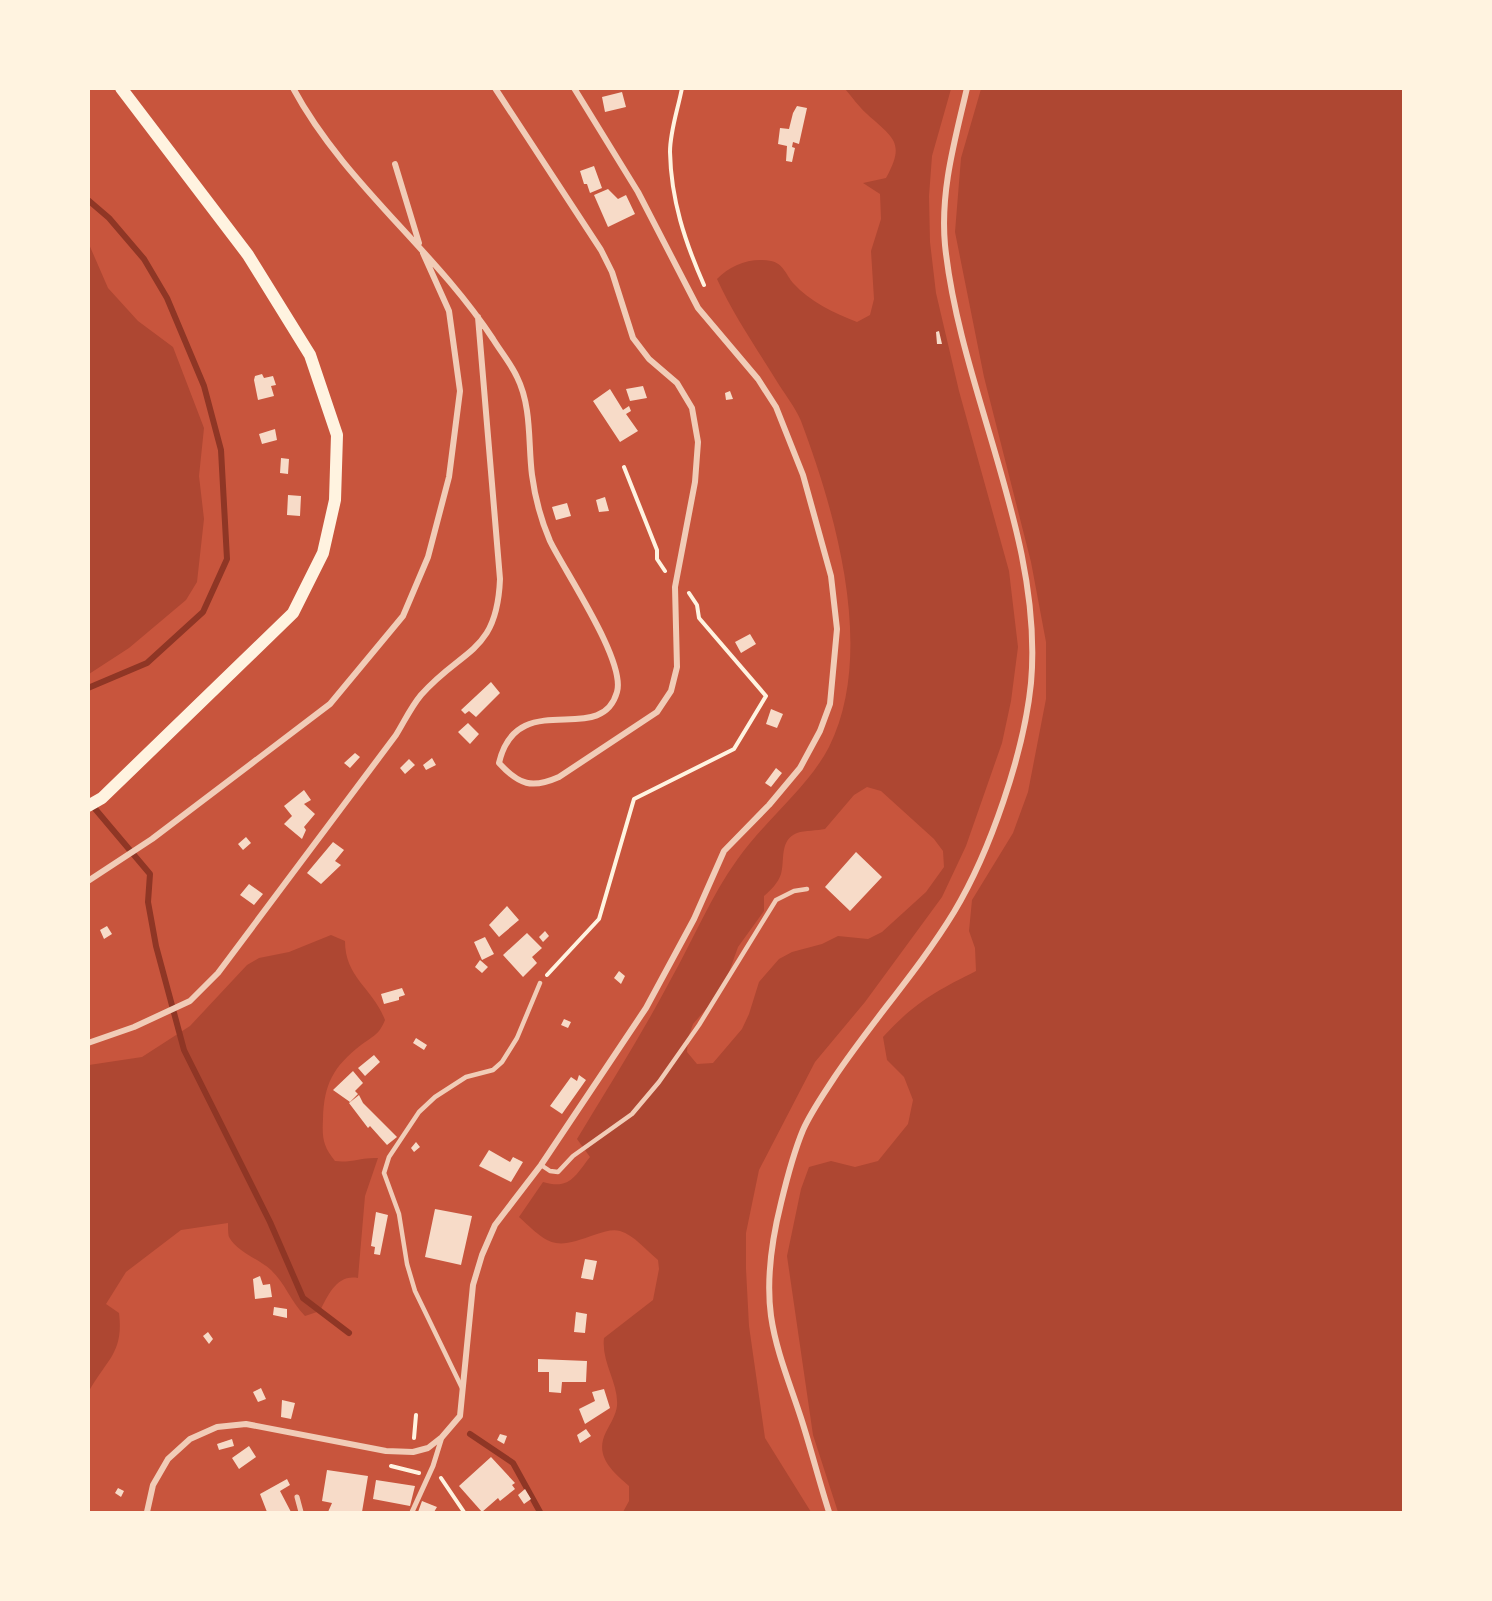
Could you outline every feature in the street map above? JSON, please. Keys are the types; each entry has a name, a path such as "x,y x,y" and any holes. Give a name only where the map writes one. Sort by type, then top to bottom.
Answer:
{"main road":[{"path":"88,806 102,798 293,612 323,553 335,500 337,435 310,355 248,255 121,88"}],"street":[{"path":"293,88 311,122 336,154 420,245 478,316 518,378 527,411 532,476 539,513 550,541 595,622 619,684 612,703 596,714 583,719 530,722 513,732 503,746 499,763 512,778 531,784 560,777 657,712 671,691 677,667 675,587 694,482 698,442 692,408 677,383 649,359 633,338 612,272 601,250 495,88"},
{"path":"147,1512 153,1485 168,1459 190,1439 217,1427 246,1424 386,1451 412,1452 428,1448 442,1437 460,1416 473,1285 495,1225 541,1165 646,1008 694,919 724,851 800,768 820,731 830,704 837,629 831,576 803,475 776,408 764,389 698,308 638,192 574,88"},
{"path":"829,1512 784,1369 771,1316 770,1273 775,1226 793,1155 817,1105 864,1034 926,955 956,908 993,830 1012,775 1027,713 1031,683 1031,623 1017,535 967,356 953,295 945,244 944,194 967,88"},
{"path":"88,881 110,869 152,839 330,705 403,616 428,557 449,477 460,391 449,311 420,245 395,164"},
{"path":"88,1043 134,1027 190,1001 218,973 306,858 396,735 420,697 446,670 466,658 486,638 499,605 500,579 478,316"},
{"path":"412,1512 433,1466 442,1437"},
{"path":"297,1497 301,1512"}],"lane":[{"path":"541,1165 558,1172 582,1150 632,1114 660,1082 699,1025 776,900 794,891 807,889"},
{"path":"464,1392 415,1291 407,1264 399,1214 385,1181 384,1173 389,1157 419,1112 435,1097 465,1077 493,1070 502,1062 517,1038 540,983"}],"path":[{"path":"682,88 670,150 675,201 682,234 704,285 698,308"},
{"path":"624,467 657,550 657,559 675,587"},
{"path":"540,983 598,919 634,799 734,749 766,696 699,618 697,605 688,593"},
{"path":"414,1444 416,1415"},
{"path":"384,1464 409,1471"},
{"path":"437,1474 464,1512"}],"shaded area":[{"path":"845,89 951,89 932,156 929,196 930,242 936,293 959,391 1009,571 1018,647 1011,701 1002,743 966,846 942,897 865,1002 815,1062 759,1170 746,1233 746,1269 749,1326 765,1438 811,1512 623,1512 629,1501 629,1486 611,1469 602,1448 617,1406 615,1389 605,1356 604,1338 653,1300 659,1269 658,1260 635,1240 620,1231 605,1232 572,1242 555,1243 539,1235 519,1217 543,1182 566,1183 576,1175 590,1157 577,1139 649,1020 710,903 748,846 820,762 829,747 843,710 849,669 850,627 846,584 827,498 799,416 737,317 717,279 741,263 756,260 771,261 782,267 800,290 823,306 857,322 870,315 874,299 871,251 881,219 880,194 863,183 886,178 892,166 896,148 890,135 864,111","holes":["867,787 881,791 934,839 943,851 944,867 926,892 882,932 868,939 838,936 822,944 792,952 779,959 759,982 742,1029 713,1063 697,1064 687,1052 688,1038 693,1024 713,1001 728,975 738,947 764,911 764,896 780,877 787,841 797,833 825,829 854,795"]},
{"path":"981,89 1403,89 1403,1512 838,1512 813,1435 787,1256 801,1189 809,1167 831,1161 855,1167 878,1161 908,1124 913,1100 904,1077 887,1060 883,1037 905,1015 926,999 976,971 975,948 969,931 972,900 1013,833 1028,792 1046,699 1046,642 1031,562 984,377 955,232 961,158"},
{"path":"88,242 108,288 138,321 173,347 204,428 199,476 204,519 197,582 186,600 129,648 89,674"},
{"path":"331,935 345,941 346,954 354,974 374,999 385,1020 378,1032 343,1061 332,1077 325,1096 324,1142 335,1161 378,1158 365,1196 358,1278 344,1279 339,1282 330,1292 320,1311 305,1316 271,1270 233,1242 229,1236 228,1223 181,1230 126,1272 106,1304 119,1313 119,1338 112,1355 89,1391 89,1065 142,1057 190,1026 247,965 259,958 289,952"}],"building":[{"path":"622,92 626,107 605,112 602,97"},
{"path":"797,106 807,108 799,144 793,142 792,147 795,148 792,162 786,161 787,146 778,144 780,128 789,129"},
{"path":"594,166 602,188 590,193 580,171"},
{"path":"608,189 618,199 626,195 635,214 608,227 594,195"},
{"path":"939,331 942,344 937,344 936,332"},
{"path":"262,374 264,378 273,376 276,385 271,386 274,396 258,400 254,380 255,376"},
{"path":"643,386 647,398 630,401 626,389"},
{"path":"610,389 623,410 629,406 631,411 626,414 638,431 620,442 593,401"},
{"path":"730,391 733,399 726,400 725,393"},
{"path":"275,429 277,440 262,444 259,434"},
{"path":"281,458 289,459 288,474 280,473"},
{"path":"288,495 301,496 300,516 287,515"},
{"path":"605,497 609,511 599,512 596,500"},
{"path":"567,503 571,516 556,520 552,507"},
{"path":"750,634 756,644 741,653 735,642"},
{"path":"491,682 500,693 476,717 469,711 465,714 461,710"},
{"path":"771,709 783,714 777,728 766,724"},
{"path":"468,723 479,734 470,744 458,732"},
{"path":"355,753 360,757 350,768 344,763"},
{"path":"432,758 436,765 426,770 423,765"},
{"path":"409,759 415,765 405,774 400,768"},
{"path":"776,768 782,773 771,787 765,783"},
{"path":"304,790 311,800 304,804 315,814 304,827 306,830 302,839 284,824 292,816 284,806"},
{"path":"246,837 251,843 243,850 238,844"},
{"path":"333,842 344,850 335,861 341,865 321,884 307,873"},
{"path":"856,852 882,877 850,911 825,887"},
{"path":"249,884 263,894 254,905 240,895"},
{"path":"507,906 519,920 499,937 489,925"},
{"path":"107,926 112,934 104,939 100,930"},
{"path":"545,931 549,936 543,942 539,937"},
{"path":"527,933 542,948 532,957 537,963 523,977 503,955"},
{"path":"485,937 494,954 482,960 474,942"},
{"path":"480,960 488,967 482,973 475,967"},
{"path":"619,971 625,976 621,984 614,978"},
{"path":"402,988 405,995 399,997 399,1000 384,1004 381,994"},
{"path":"564,1019 571,1022 568,1028 561,1025"},
{"path":"416,1038 427,1045 424,1050 413,1043"},
{"path":"374,1055 380,1062 365,1076 358,1068"},
{"path":"353,1071 363,1083 355,1091 358,1094 350,1102 333,1090"},
{"path":"579,1075 586,1080 562,1114 550,1106 571,1077 577,1081"},
{"path":"359,1095 363,1103 397,1137 387,1145 370,1126 368,1128 349,1103"},
{"path":"416,1142 420,1147 414,1152 411,1148"},
{"path":"489,1150 510,1162 513,1157 523,1162 511,1182 479,1166"},
{"path":"435,1209 472,1216 461,1265 425,1257"},
{"path":"376,1212 388,1215 380,1255 374,1254 375,1247 371,1246"},
{"path":"585,1259 597,1261 593,1280 581,1278"},
{"path":"260,1276 263,1285 270,1284 272,1297 255,1299 253,1279"},
{"path":"274,1307 287,1309 287,1318 273,1315"},
{"path":"576,1312 587,1314 585,1333 574,1332"},
{"path":"208,1332 213,1339 209,1344 203,1336"},
{"path":"538,1359 587,1361 586,1382 562,1382 561,1393 549,1392 549,1372 538,1372"},
{"path":"261,1388 266,1399 258,1402 253,1392"},
{"path":"604,1389 610,1408 585,1424 579,1409 595,1401 592,1392"},
{"path":"282,1400 295,1403 291,1419 281,1417"},
{"path":"586,1429 591,1436 580,1443 577,1435"},
{"path":"500,1434 507,1436 504,1444 497,1440"},
{"path":"232,1439 234,1446 219,1450 217,1444"},
{"path":"249,1446 256,1457 239,1469 232,1458"},
{"path":"491,1457 515,1483 512,1485 515,1489 500,1501 498,1498 482,1512 459,1486"},
{"path":"327,1470 368,1476 362,1512 328,1512 332,1503 322,1501"},
{"path":"287,1479 290,1485 280,1491 291,1512 267,1512 260,1494"},
{"path":"376,1480 415,1486 410,1506 373,1499"},
{"path":"118,1488 124,1491 121,1497 115,1493"},
{"path":"525,1489 531,1499 524,1504 518,1495"},
{"path":"422,1501 437,1507 434,1512 418,1512"}],"waterway":[{"path":"88,200 109,218 144,259 167,298 204,386 221,450 227,559 203,612 147,663 88,688"},
{"path":"91,804 150,874 148,902 156,946 184,1050 270,1222 303,1298 349,1333"},
{"path":"470,1434 513,1463 540,1512"}]}
